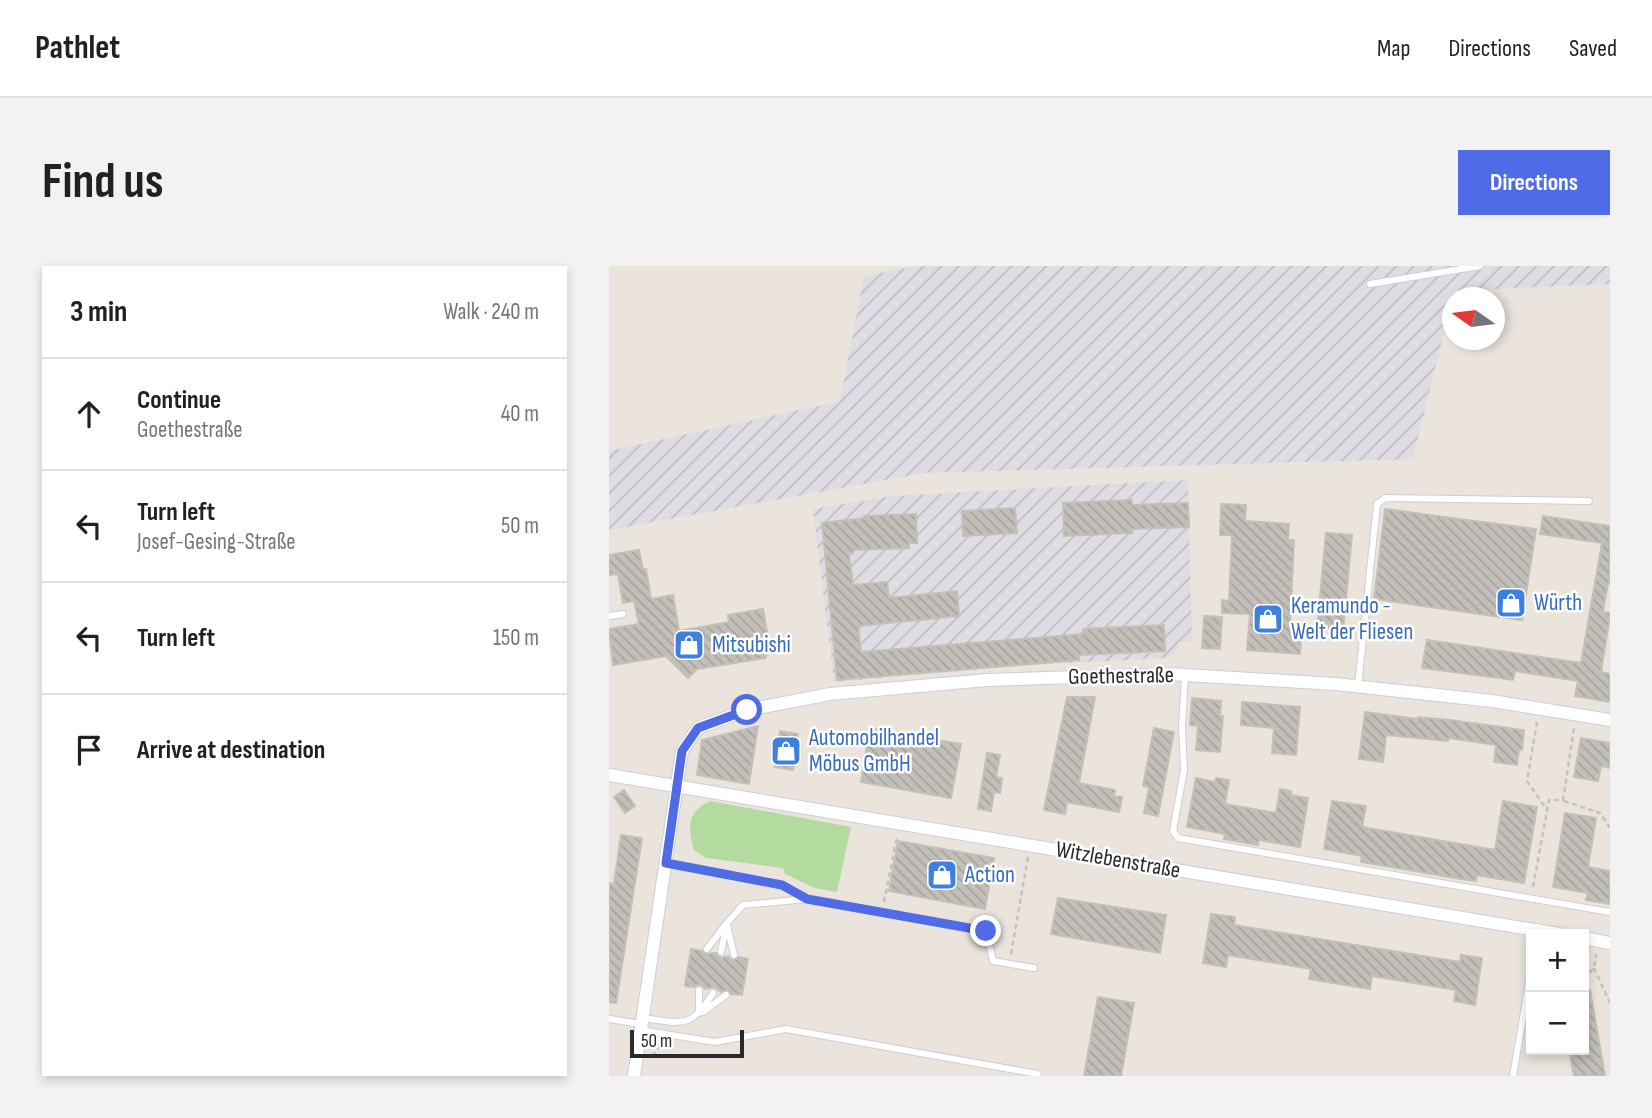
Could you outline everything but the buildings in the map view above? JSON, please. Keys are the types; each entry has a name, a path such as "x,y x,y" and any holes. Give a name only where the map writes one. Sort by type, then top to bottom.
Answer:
{"street":[{"name":"Goethestraße","path":"634,1076 682,751 698,728 747,710 830,694 987,680 1185,675 1357,686 1492,701 1610,720"},
{"name":"Witzlebenstraße","path":"609,775 1526,930"}],"lane":[{"path":"1370,284 1480,266"},
{"path":"1357,686 1377,504 1385,498 1589,501"},
{"path":"609,616 623,614"},
{"path":"1185,675 1182,726 1184,770 1173,831 1178,838 1610,912"},
{"path":"666,863 782,885 807,899"},
{"path":"707,949 743,905 807,899 986,931 993,961 1034,968"},
{"path":"720,952 727,923"},
{"path":"727,923 734,955"},
{"path":"699,990 699,1015"},
{"path":"1513,1076 1527,992"},
{"path":"699,1015 713,993"},
{"path":"641,1024 680,1023 699,1015 726,995"},
{"path":"609,1019 715,1042 786,1029 1038,1074"}],"path":[{"path":"1539,708 1527,781 1547,810"},
{"path":"1563,800 1576,715"},
{"path":"1531,899 1549,800 1563,800 1600,813 1610,828"},
{"path":"882,913 900,823"},
{"path":"1009,964 1031,845"},
{"path":"1589,974 1594,968 1604,942"},
{"path":"1594,968 1610,1003"},
{"path":"650,1064 653,1052 661,1046 668,1046"}],"shaded area":[{"path":"917,266 1610,266 1610,284 1505,289 1442,287 1442,340 1413,459 925,473 609,530 609,451 840,401 864,276"},
{"path":"1188,480 1192,642 1178,642 1178,650 1167,658 1028,665 834,682 813,509 892,496"}],"green space":[{"path":"710,801 851,827 837,892 815,888 785,874 783,868 706,858 694,850 691,821 697,810"}],"place":[{"name":"Würth","path":"1511,603"},
{"name":"Keramundo - Welt der Fliesen","path":"1268,619"},
{"name":"Mitsubishi","path":"689,645"},
{"name":"Automobilhandel Möbus GmbH","path":"786,751"},
{"name":"Action","path":"942,875"}],"route":[{"path":"747,710 698,728 682,751 666,863 782,885 807,899 986,931"}]}
